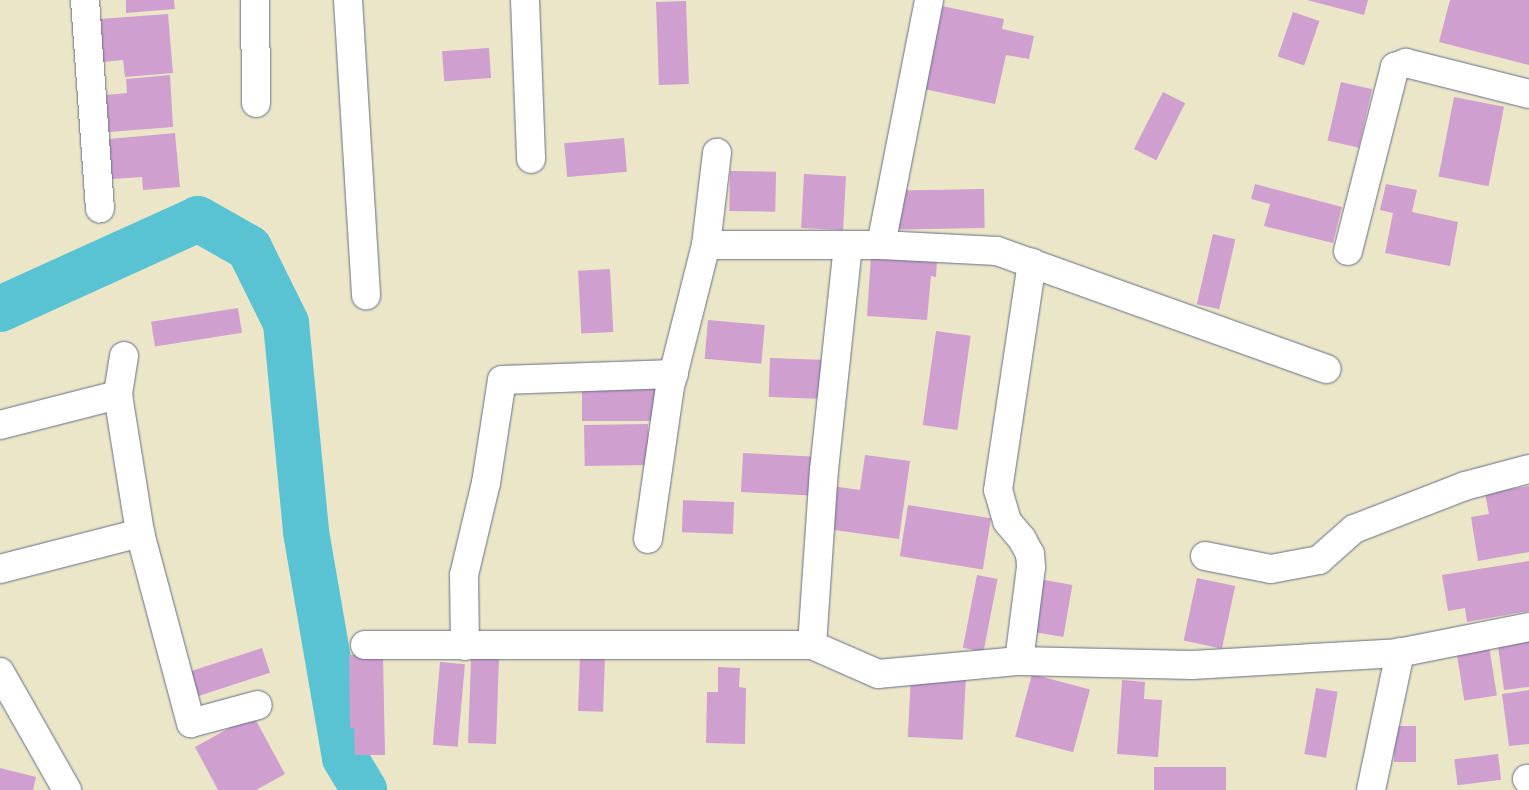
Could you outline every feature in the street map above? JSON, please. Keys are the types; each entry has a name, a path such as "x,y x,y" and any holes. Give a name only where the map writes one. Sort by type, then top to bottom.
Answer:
{"street":[{"path":"84,0 100,208"},
{"path":"255,0 256,103"},
{"path":"348,0 366,295"},
{"path":"525,0 531,159"},
{"path":"881,245 929,0"},
{"path":"1348,251 1395,67 1406,63 1529,94"},
{"path":"648,540 674,374 706,245 717,153"},
{"path":"706,245 881,245 997,251 1327,369"},
{"path":"812,645 824,470 848,245"},
{"path":"1019,661 1031,567 1030,554 1022,538 1007,522 998,490 1032,264"},
{"path":"124,356 118,395 140,533 191,724 258,705"},
{"path":"465,646 464,576 486,483 502,380 674,374"},
{"path":"0,425 118,395"},
{"path":"1205,556 1271,569 1319,560 1354,529 1465,486 1529,469"},
{"path":"0,569 140,533"},
{"path":"365,645 812,645 878,674 1019,661 1192,665 1400,652 1529,627"},
{"path":"1371,790 1400,652"},
{"path":"0,672 67,790"}],"building":[{"path":"126,0 174,0 175,9 126,13"},
{"path":"1307,0 1368,0 1364,15"},
{"path":"1450,0 1529,0 1529,65 1439,42"},
{"path":"686,1 689,84 659,85 656,2"},
{"path":"937,5 1004,19 1002,29 1034,36 1029,59 1006,55 995,104 919,88"},
{"path":"1293,12 1319,21 1304,66 1278,56"},
{"path":"168,14 173,73 125,77 123,60 103,62 99,19"},
{"path":"489,48 491,78 444,81 442,51"},
{"path":"170,75 173,127 109,132 106,95 127,93 126,79"},
{"path":"1341,82 1372,89 1359,148 1328,140"},
{"path":"1163,92 1185,103 1156,160 1134,149"},
{"path":"1454,97 1504,107 1489,186 1439,177"},
{"path":"175,133 180,187 143,190 142,177 112,179 109,139"},
{"path":"624,138 627,172 567,177 564,143"},
{"path":"730,171 776,172 775,212 729,211"},
{"path":"804,174 846,176 843,230 801,228"},
{"path":"1255,184 1342,207 1333,243 1264,226 1270,204 1251,199"},
{"path":"1386,184 1417,190 1412,212 1458,222 1450,266 1385,253 1393,213 1380,210"},
{"path":"984,189 985,228 899,229 898,191"},
{"path":"1213,234 1235,239 1219,309 1197,304"},
{"path":"871,255 937,260 936,277 931,276 927,320 867,316"},
{"path":"610,269 613,332 581,334 578,271"},
{"path":"238,308 242,333 155,346 151,322"},
{"path":"708,320 765,325 761,364 705,359"},
{"path":"936,331 971,336 957,430 923,425"},
{"path":"770,358 827,360 826,399 769,397"},
{"path":"582,383 657,383 657,421 582,421"},
{"path":"648,424 649,465 585,466 584,425"},
{"path":"743,453 817,457 815,496 741,492"},
{"path":"865,455 910,461 899,539 827,529 832,486 860,490"},
{"path":"1529,486 1529,552 1478,561 1471,517 1489,514 1485,493"},
{"path":"683,500 734,502 733,534 682,532"},
{"path":"908,505 991,518 983,570 900,556"},
{"path":"1529,561 1529,611 1467,622 1465,608 1448,611 1442,575"},
{"path":"977,575 998,579 983,652 963,648"},
{"path":"1197,578 1235,586 1222,649 1184,641"},
{"path":"1039,579 1072,585 1063,637 1030,631"},
{"path":"1529,635 1529,687 1504,690 1497,639"},
{"path":"1489,646 1497,695 1464,701 1456,651"},
{"path":"262,648 270,673 198,696 190,671"},
{"path":"349,655 383,655 385,755 355,755 354,728 350,728"},
{"path":"580,656 605,657 603,712 578,711"},
{"path":"471,658 499,659 496,744 468,743"},
{"path":"440,662 465,664 458,747 433,745"},
{"path":"718,667 740,668 739,687 746,688 745,744 706,743 707,692 718,692"},
{"path":"1032,674 1090,690 1073,752 1015,737"},
{"path":"911,675 966,678 963,740 908,737"},
{"path":"1122,680 1145,682 1144,699 1162,700 1158,757 1117,754"},
{"path":"1316,688 1338,692 1326,758 1304,754"},
{"path":"1529,690 1529,744 1509,746 1502,694"},
{"path":"253,715 285,774 256,790 218,790 195,747"},
{"path":"1394,726 1416,726 1416,762 1394,762"},
{"path":"1498,754 1501,780 1457,785 1454,759"},
{"path":"1154,767 1226,767 1226,790 1154,790"},
{"path":"0,768 36,777 33,790 0,790"}],"waterway":[{"path":"0,309 198,219 249,248 286,323 306,532 345,758 364,790"}]}
